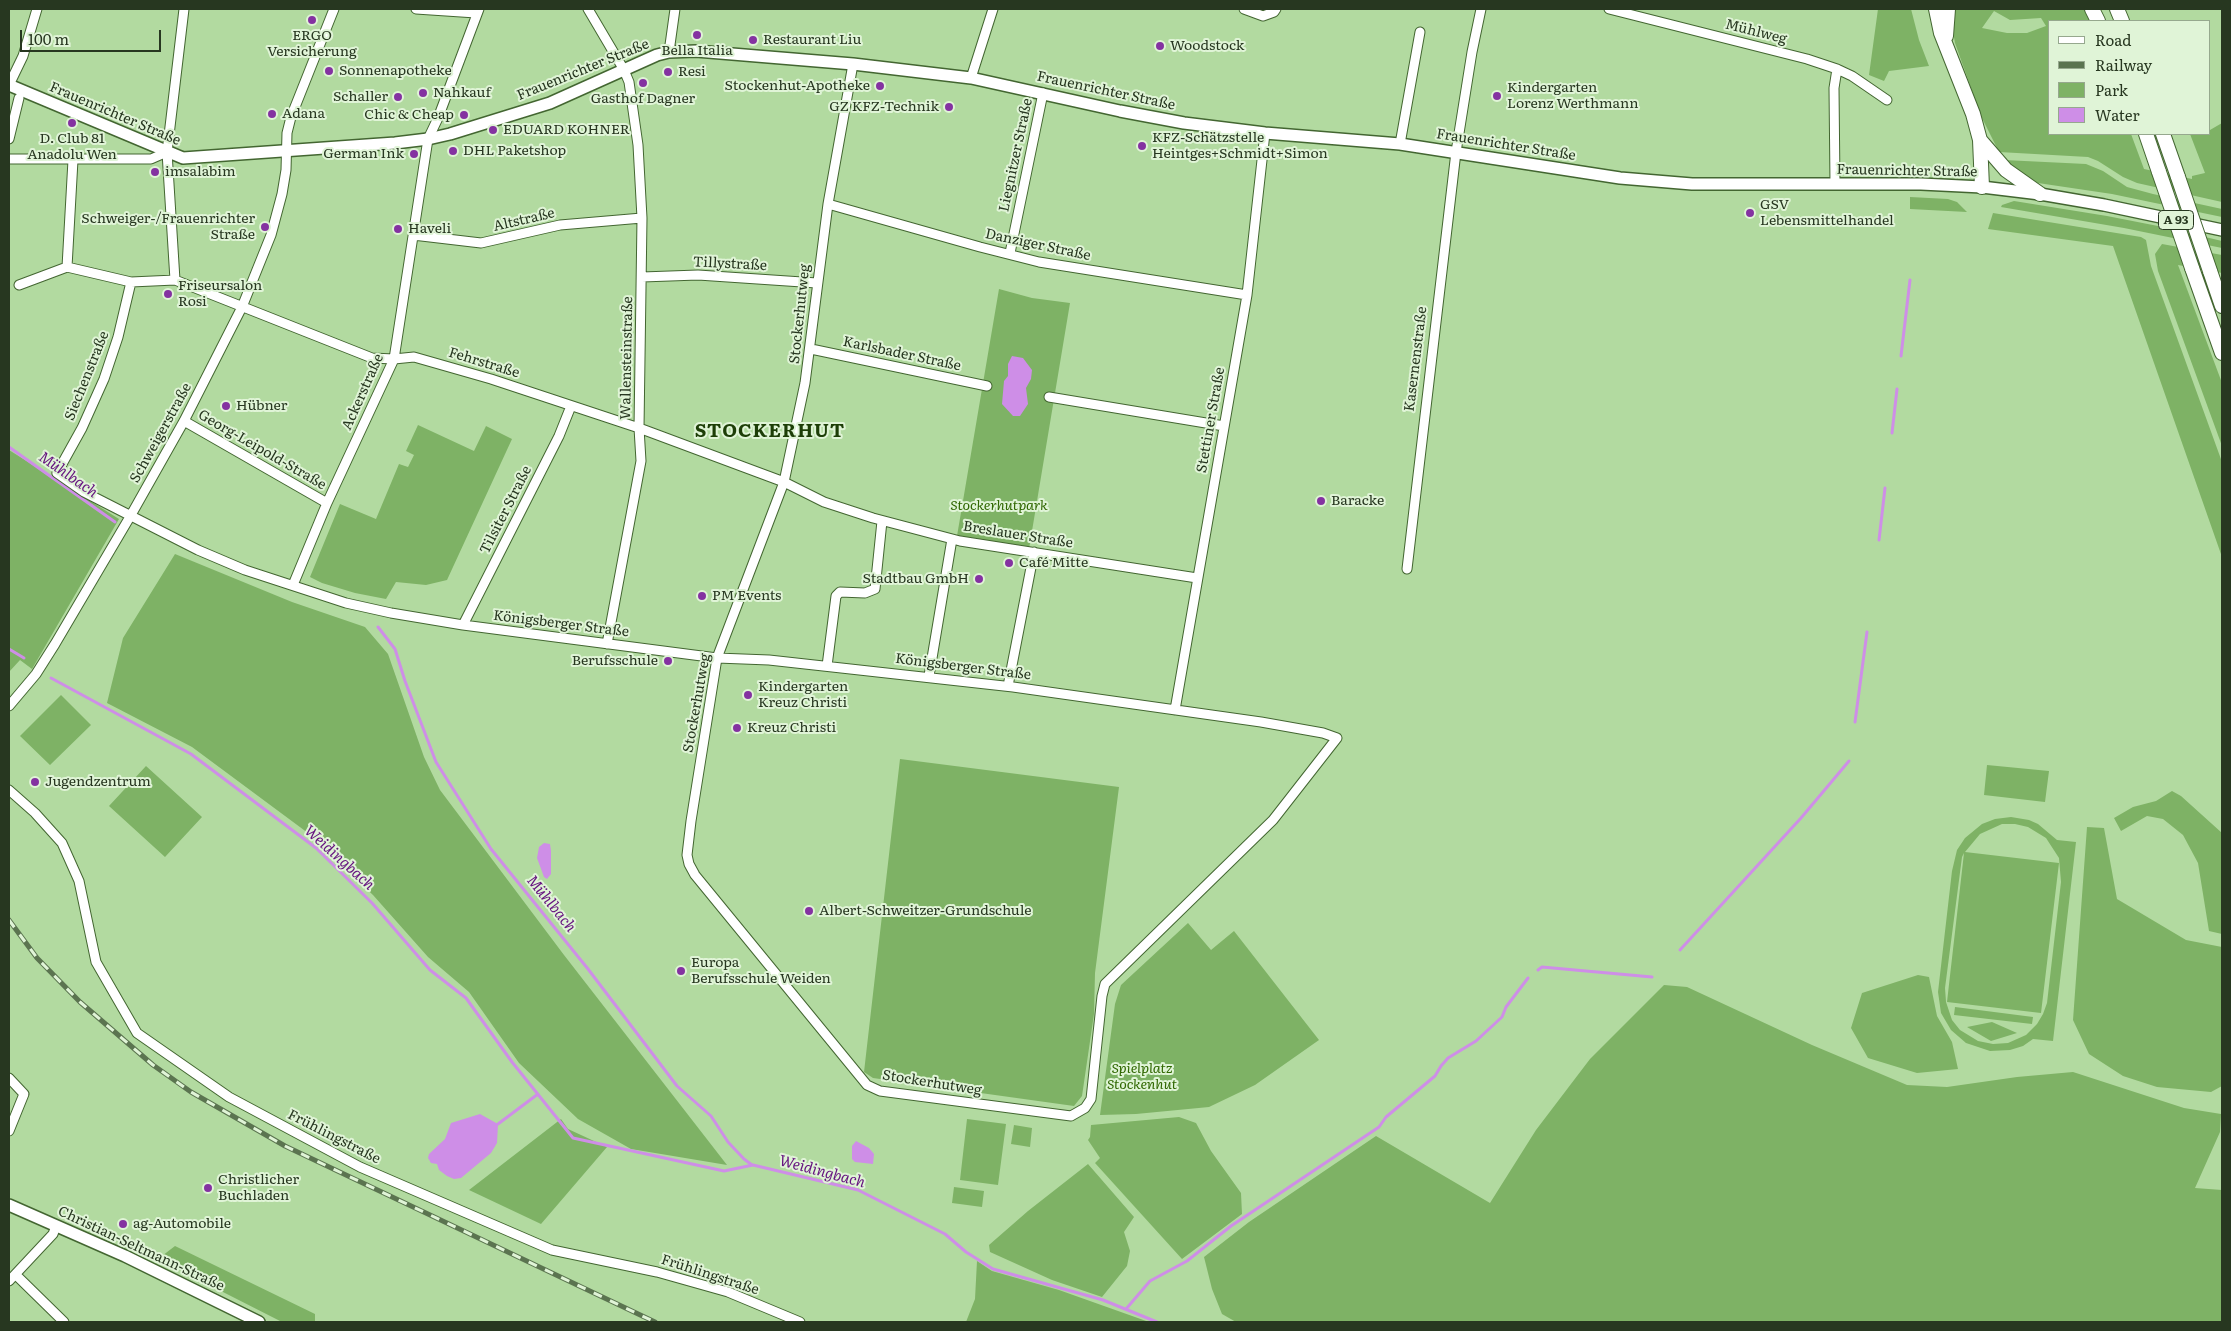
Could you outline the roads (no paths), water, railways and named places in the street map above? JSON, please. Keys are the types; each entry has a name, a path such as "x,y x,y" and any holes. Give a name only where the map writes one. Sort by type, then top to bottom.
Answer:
{"highway":[{"path":"1936,9 1941,33 1973,114 1980,140 1982,188"},
{"path":"1946,42 1948,9"},
{"name":"A 93","path":"2146,135 2222,353"},
{"name":"A 93","path":"2163,135 2222,306"},
{"path":"1980,140 2006,170 2040,194"}],"main road":[{"name":"Frauenrichter Straße","path":"9,85 184,158 428,139 450,134 550,102 669,52 696,51 853,64 971,78 1156,118 1265,133 1400,144 1655,182 1692,184 1921,184 1982,188 2040,194 2172,218 2222,230"},
{"name":"Christian-Seltmann-Straße","path":"9,1205 125,1256 259,1322"}],"street":[{"path":"9,85 23,56 37,9"},
{"path":"19,285 66,267 131,282 175,280 167,152 184,9"},
{"name":"Schweigerstraße","path":"9,706 36,674 131,515 184,421 242,308 271,234 282,194 286,170 287,133 298,96 334,9"},
{"path":"416,9 477,11"},
{"name":"Wallensteinstraße","path":"588,9 624,70 629,82 634,109 642,218 641,461 637,491 607,644"},
{"path":"669,52 675,9"},
{"path":"971,78 993,9"},
{"path":"1244,9 1263,16 1274,12 1276,9"},
{"name":"Kasernenstraße","path":"1406,570 1456,152 1481,9"},
{"name":"Mühlweg","path":"1609,9 1807,59 1852,76 1887,100"},
{"name":"Ackerstraße","path":"293,585 327,503 394,360 428,139 438,118 477,11"},
{"path":"1400,144 1420,32"},
{"name":"Stockerhutweg","path":"853,64 816,283 811,349 784,482 716,658 687,855 688,864 867,1085 880,1091 1061,1116 1071,1116 1078,1112"},
{"path":"1835,184 1834,88 1837,69"},
{"name":"Liegnitzer Straße","path":"1010,253 1043,93"},
{"path":"9,139 19,98"},
{"name":"Stettiner Straße","path":"1175,710 1247,295 1265,133"},
{"path":"9,159 151,159 167,152"},
{"path":"66,267 73,160"},
{"name":"Danziger Straße","path":"828,204 980,248 1010,253 1039,262 1247,295"},
{"name":"Altstraße","path":"413,235 481,243 560,225 642,218"},
{"name":"Tillystraße","path":"642,277 698,275 816,283"},
{"name":"Fehrstraße","path":"175,280 372,358 394,360 414,357 491,378 640,428 784,482"},
{"name":"Siechenstraße","path":"131,282 118,337 104,379 82,428 57,473 84,492 131,515"},
{"name":"Karlsbader Straße","path":"811,349 987,386"},
{"path":"1049,397 1224,426"},
{"name":"Tilsiter Straße","path":"463,625 559,436 571,406"},
{"name":"Georg-Leipold-Straße","path":"184,421 327,503"},
{"name":"Breslauer Straße","path":"784,482 824,502 882,521 952,539 1197,578"},
{"name":"Königsberger Straße","path":"131,515 198,550 245,570 372,609 463,625 716,658 769,660 930,676 1008,686 1323,733 1337,738 1273,820 1105,984 1102,996 1091,1099 1085,1108 1078,1112"},
{"path":"827,666 836,596 840,592 865,592 875,589 882,521"},
{"path":"930,676 952,539"},
{"path":"1008,686 1034,552"},
{"name":"Frühlingstraße","path":"9,790 35,813 62,843 79,881 96,962 137,1033 229,1097 360,1167 552,1250 624,1264 728,1292 800,1322"},
{"path":"9,1078 24,1094 9,1131"},
{"path":"56,1226 53,1234 12,1278 64,1322"}],"water":[{"path":"1012,356 1023,358 1032,370 1031,379 1026,388 1028,404 1020,416 1013,416 1002,404 1004,381 1008,376 1008,364"},
{"path":"544,843 550,844 551,851 551,874 547,879 544,877 537,858 539,847"},
{"path":"480,1114 498,1124 497,1143 491,1153 461,1178 454,1179 447,1176 439,1170 437,1164 431,1163 428,1158 429,1154 445,1139 451,1123"},
{"path":"856,1141 869,1148 874,1154 873,1164 855,1162 852,1159 852,1146"}],"waterway":[{"path":"1901,356 1910,280"},
{"path":"1892,433 1897,389"},
{"name":"Mühlbach","path":"9,447 115,522"},
{"path":"1879,540 1885,488"},
{"name":"Mühlbach","path":"378,627 395,649 405,681 436,762 491,849 588,969 677,1086 711,1116 728,1142 752,1165"},
{"path":"1855,722 1867,632"},
{"name":"Weidingbach","path":"9,649 24,658"},
{"name":"Weidingbach","path":"51,678 191,754 316,848 372,903 430,970 466,998 512,1062 573,1138 724,1171 753,1165 858,1190 945,1234 966,1252 993,1269 1103,1300 1157,1322"},
{"path":"1680,950 1801,818 1849,761"},
{"path":"1538,970 1542,967 1652,977"},
{"path":"1126,1309 1150,1281 1187,1261 1231,1226 1379,1127 1386,1117 1435,1076 1448,1058 1476,1041 1502,1017 1506,1007 1528,978"},
{"name":"Weidingbach","path":"498,1124 538,1094"}],"railway":[{"path":"9,920 37,958 80,1002 153,1065 191,1092 285,1146 655,1322"}],"place":[{"name":"ERGO Versicherung","path":"312,20"},
{"name":"Bella Italia","path":"697,35"},
{"name":"Restaurant Liu","path":"753,40"},
{"name":"Woodstock","path":"1160,46"},
{"name":"Sonnenapotheke","path":"329,71"},
{"name":"Resi","path":"668,72"},
{"name":"Gasthof Dagner","path":"643,83"},
{"name":"Stockenhut-Apotheke","path":"880,86"},
{"name":"Nahkauf","path":"423,93"},
{"name":"Kindergarten Lorenz Werthmann","path":"1497,96"},
{"name":"Schaller","path":"398,97"},
{"name":"GZ KFZ-Technik","path":"949,107"},
{"name":"Adana","path":"272,114"},
{"name":"Chic & Cheap","path":"464,115"},
{"name":"D. Club 81 Anadolu Wen","path":"72,123"},
{"name":"EDUARD KOHNER","path":"493,130"},
{"name":"KFZ-Schätzstelle Heintges+Schmidt+Simon","path":"1142,146"},
{"name":"DHL Paketshop","path":"453,151"},
{"name":"German Ink","path":"414,154"},
{"name":"imsalabim","path":"155,172"},
{"name":"GSV Lebensmittelhandel","path":"1750,213"},
{"name":"Schweiger-/Frauenrichter Straße","path":"265,227"},
{"name":"Haveli","path":"398,229"},
{"name":"Friseursalon Rosi","path":"168,294"},
{"name":"Hübner","path":"226,406"},
{"name":"Baracke","path":"1321,501"},
{"name":"Café Mitte","path":"1009,563"},
{"name":"Stadtbau GmbH","path":"979,579"},
{"name":"PM Events","path":"702,596"},
{"name":"Berufsschule","path":"668,661"},
{"name":"Kindergarten Kreuz Christi","path":"748,695"},
{"name":"Kreuz Christi","path":"737,728"},
{"name":"Jugendzentrum","path":"35,782"},
{"name":"Albert-Schweitzer-Grundschule","path":"809,911"},
{"name":"Europa Berufsschule Weiden","path":"681,971"},
{"name":"Christlicher Buchladen","path":"208,1188"},
{"name":"ag-Automobile","path":"123,1224"}],"district":[{"name":"STOCKERHUT","path":"770,431"}],"park label":[{"name":"Stockerhutpark","path":"999,506"},
{"name":"Spielplatz Stockenhut","path":"1142,1078"}]}
